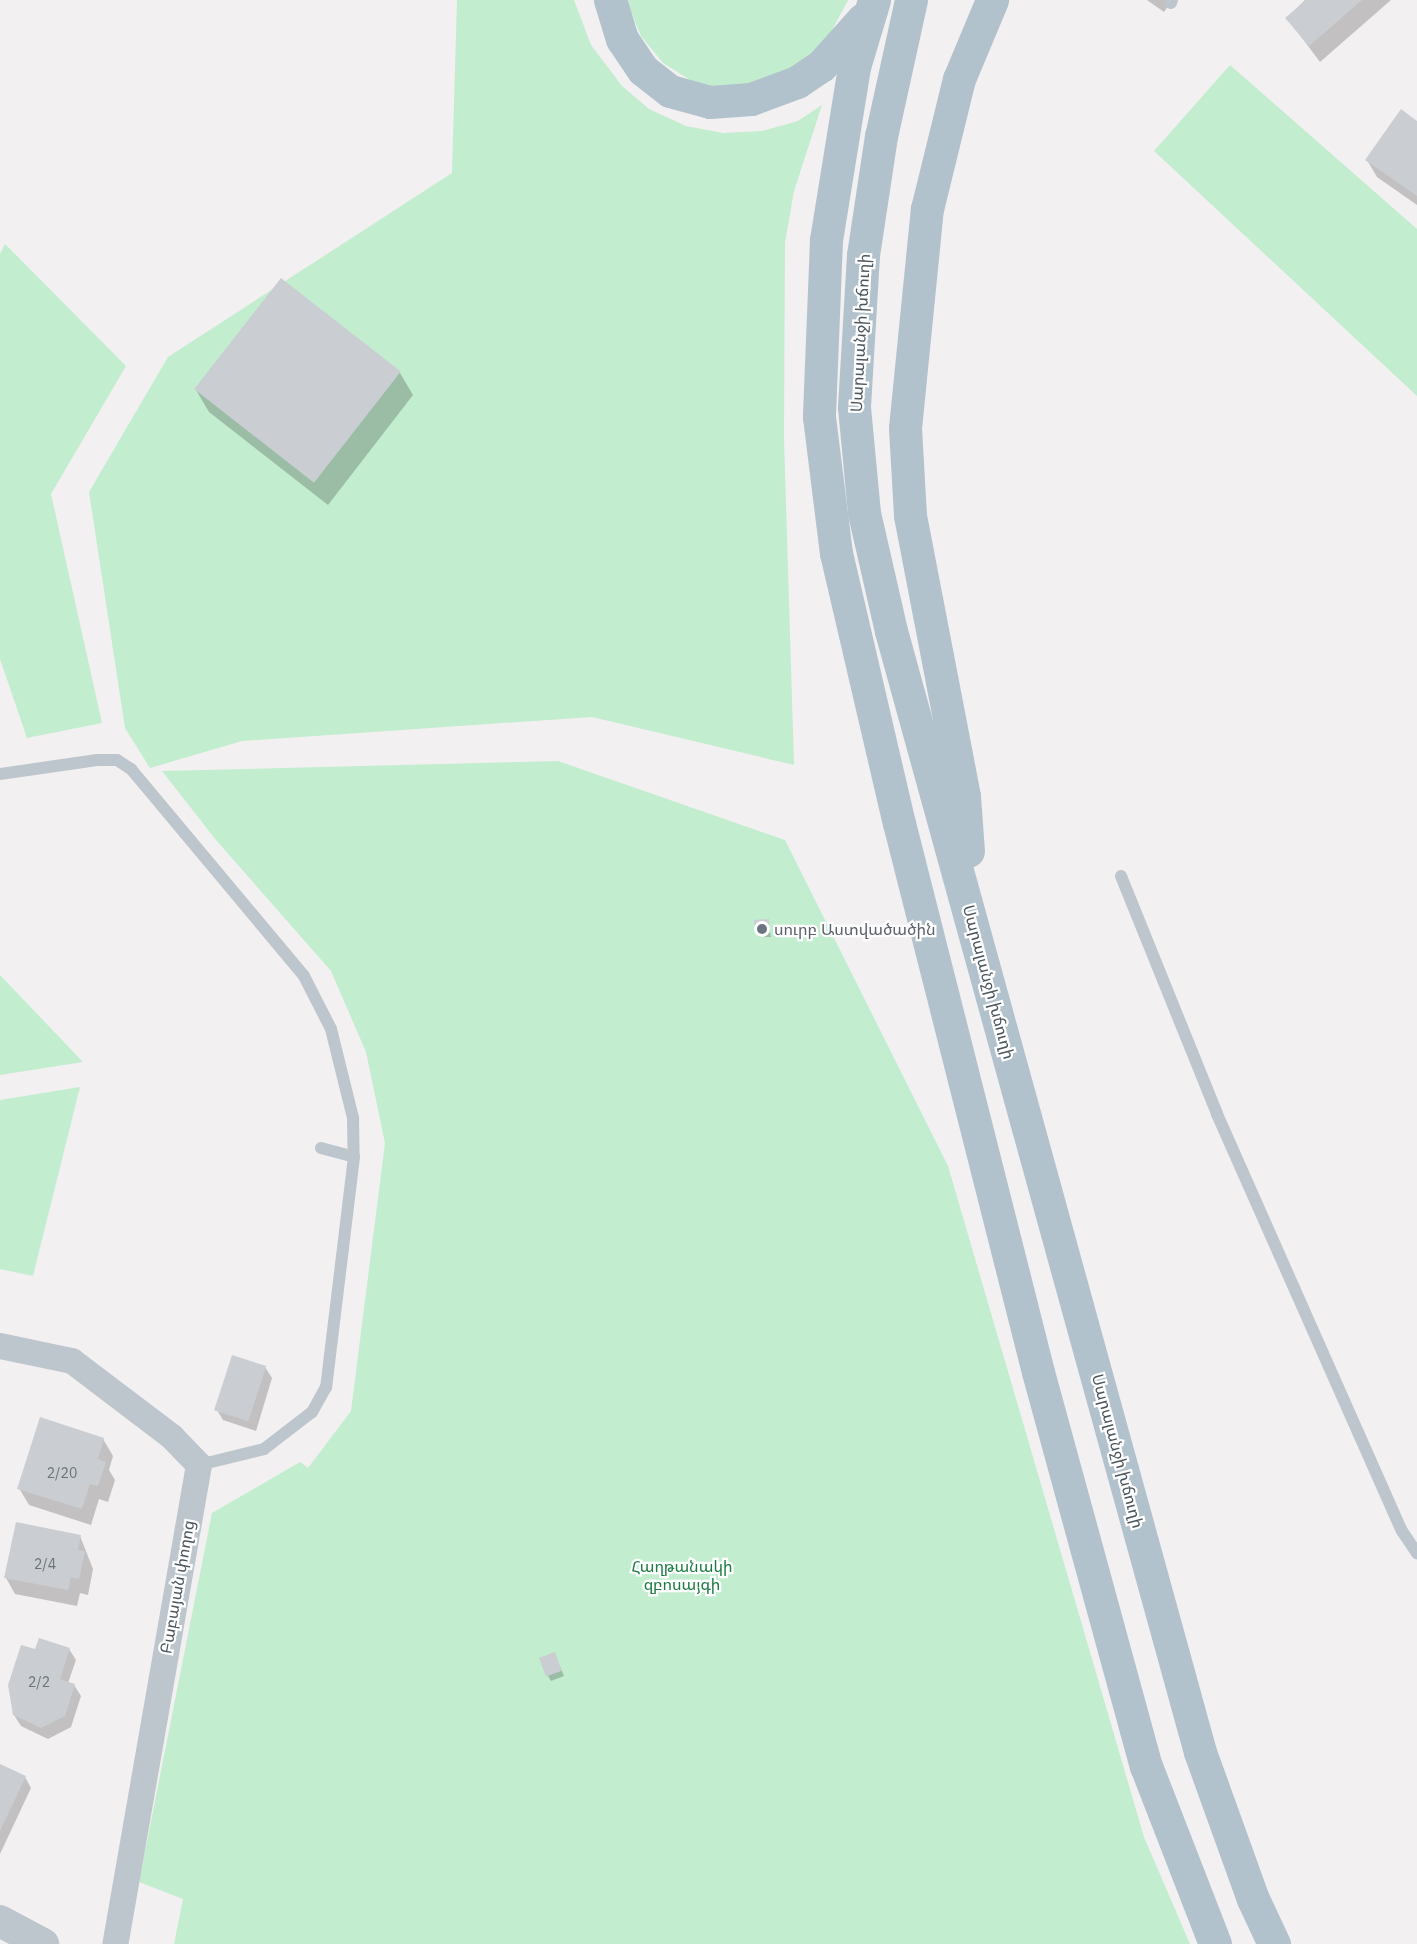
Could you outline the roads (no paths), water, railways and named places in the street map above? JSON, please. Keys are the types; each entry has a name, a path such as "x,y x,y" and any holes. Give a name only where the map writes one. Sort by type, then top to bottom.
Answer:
{"main road":[{"path":"610,0 622,39 643,70 670,91 710,102 767,95 808,76 833,54 873,4"},
{"name":"Սարալանջի խճուղի","path":"911,0 880,136 862,255 854,407 864,513 886,610 1200,1752 1253,1899 1274,1944"},
{"path":"972,921 964,796 910,515 905,428 927,209 959,79 992,0"},
{"path":"873,4 854,67 826,240 819,417 836,553 899,823 1041,1383 1146,1766 1215,1944"}],"street":[{"path":"0,1346 72,1361 172,1437 199,1465"},
{"name":"Բաբայան փողոց","path":"115,1944 199,1465"},
{"path":"0,1921 43,1944"}],"lane":[{"path":"0,774 97,760 117,760 131,769 304,976 331,1029 353,1118 354,1157 326,1387 312,1412 264,1449 199,1465"},
{"path":"1121,876 1222,1125 1402,1531 1417,1553"},
{"path":"321,1148 354,1157"}],"place":[{"name":"սուրբ Աստվածածին","path":"762,929"}],"park label":[{"name":"Հաղթանակի զբոսայգի","path":"682,1575"}]}
